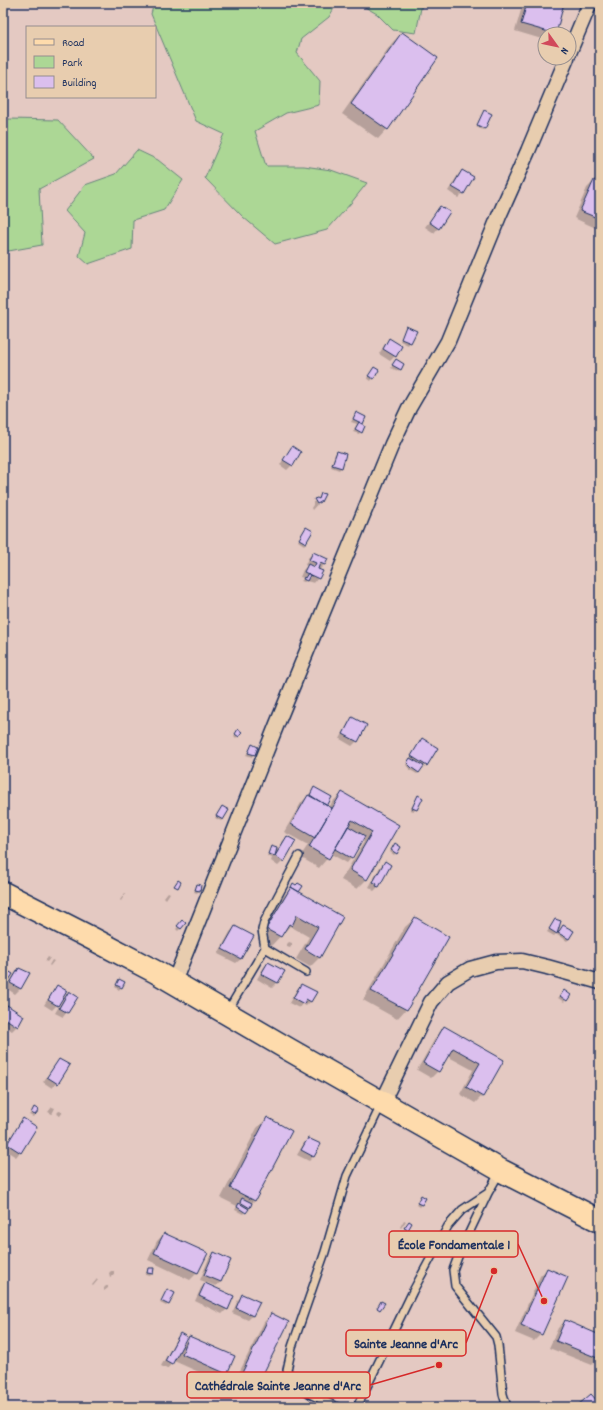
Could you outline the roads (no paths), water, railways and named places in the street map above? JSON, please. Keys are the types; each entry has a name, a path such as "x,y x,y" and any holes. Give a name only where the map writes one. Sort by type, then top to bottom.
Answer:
{"main road":[{"path":"3,893 96,940 174,982 226,1014 382,1103 502,1170 600,1221"}],"street":[{"path":"577,34 590,3"},
{"path":"174,982 276,724 392,444 409,408 448,341 499,216 564,66"},
{"path":"382,1103 431,1002 448,982 470,970 496,962 522,961 600,982"}],"lane":[{"path":"226,1014 265,948 262,930 264,922 299,856"},
{"path":"265,948 306,972"},
{"path":"337,1407 312,1395 293,1382 286,1370 292,1347 325,1252 347,1176 382,1103"},
{"path":"502,1170 488,1193 453,1270 455,1286 496,1337 503,1394 507,1407"},
{"path":"357,1407 413,1291 448,1226 462,1210 488,1193"}],"place":[{"name":"Sainte Jeanne d'Arc","path":"494,1271"},
{"name":"École Fondamentale 1","path":"544,1301"},
{"name":"Cathédrale Sainte Jeanne d'Arc","path":"439,1365"}]}
